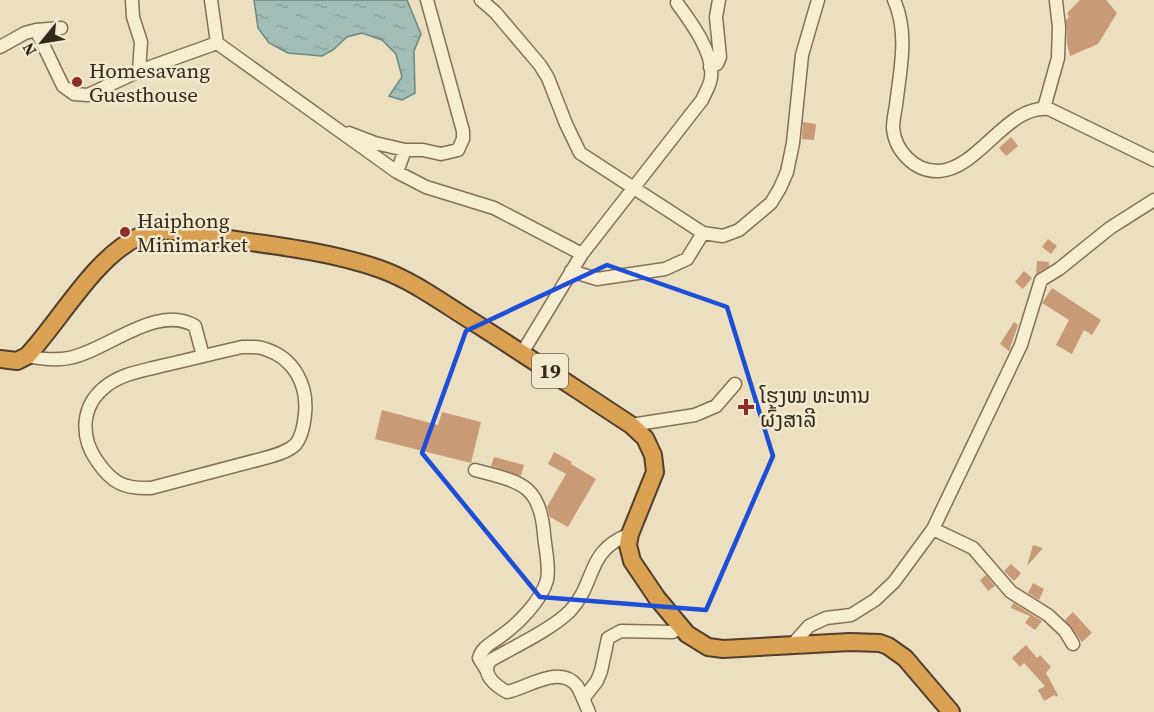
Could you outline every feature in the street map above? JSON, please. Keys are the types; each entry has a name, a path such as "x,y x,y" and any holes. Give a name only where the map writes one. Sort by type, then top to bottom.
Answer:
{"highway":[{"name":"19","path":"27,356 41,342 87,282 123,247 150,233 174,231 341,257 382,270 422,290 522,353 631,425 645,438 653,455 655,472 630,534 628,545 632,561 646,583 680,626 698,643 715,649 850,642 880,643 904,658 951,712"},
{"path":"0,359 17,361 27,356"}],"street":[{"path":"132,0 133,17 141,42 139,71"},
{"path":"211,0 217,43 397,172 426,187 494,208 582,255"},
{"path":"330,125 375,143 405,150 447,154 458,150 463,139 459,116 453,102 427,0"},
{"path":"482,0 540,65 548,78 580,153 703,233 723,236 740,230 771,203 787,172 793,143 802,55 818,0"},
{"path":"710,67 717,64 720,57 716,17 718,0"},
{"path":"894,0 902,33 893,127 897,145 910,161 939,171 954,167 1015,120 1044,108 1154,160"},
{"path":"1044,108 1058,58 1059,27 1056,1"},
{"path":"522,353 582,255 702,100 711,78 710,67 701,37 677,3"},
{"path":"0,47 26,33 61,28"},
{"path":"36,30 63,86 74,94 88,94 139,71 217,43"},
{"path":"397,172 405,150"},
{"path":"792,645 809,627 826,618 851,615 875,600 894,582 933,529 1021,345 1041,280 1059,269 1110,228 1154,200"},
{"path":"571,271 597,279 665,269 687,259 703,233"},
{"path":"27,356 50,361 69,358 84,354 137,327 177,320 195,326 203,356"},
{"path":"242,347 263,348 279,355 291,365 301,381 306,403 303,428 296,444 283,453 151,488 134,489 118,483 99,464 86,437 85,416 91,401 105,387 123,376 203,356 242,347"},
{"path":"631,425 695,415 716,406 735,384"},
{"path":"475,470 514,481 534,496 542,514 548,566 547,579 536,600 506,633 484,649 479,658 490,679 497,687 507,692 552,676 566,678 576,685 589,712"},
{"path":"933,529 973,548 1011,591 1048,615 1065,631 1073,644"},
{"path":"487,671 491,660 558,621 569,611 580,597 596,561 606,548 614,540 630,534"},
{"path":"583,699 597,681 608,638 613,634 621,631 673,632 680,626"}],"highlighted area":[{"path":"607,265 727,307 773,456 706,610 540,597 422,453 466,331"}],"water":[{"path":"254,0 407,0 421,34 414,51 415,93 402,100 389,96 402,77 396,54 382,40 362,33 347,37 333,50 322,56 288,53 269,43 258,28"}],"building":[{"path":"1080,0 1106,0 1117,13 1098,44 1070,56 1067,43 1066,20 1069,17 1067,13"},
{"path":"803,122 816,124 814,140 802,139"},
{"path":"1011,137 1018,146 1006,156 999,148"},
{"path":"1048,239 1057,246 1051,254 1042,247"},
{"path":"1037,261 1049,262 1049,266 1036,274"},
{"path":"1024,271 1032,278 1023,289 1015,282"},
{"path":"1052,288 1101,320 1092,335 1084,330 1072,354 1056,345 1069,320 1042,303"},
{"path":"1014,322 1018,325 1009,351 1000,344"},
{"path":"382,410 438,425 442,412 481,422 471,463 375,439"},
{"path":"554,452 596,479 568,527 550,517 547,507 566,474 548,464"},
{"path":"494,457 524,465 521,476 491,466"},
{"path":"1033,545 1043,548 1027,566"},
{"path":"1011,564 1021,573 1014,581 1004,571"},
{"path":"986,575 995,586 988,591 980,580"},
{"path":"1033,583 1044,589 1039,600 1028,593"},
{"path":"1013,603 1042,621 1035,630 1025,623 1030,616 1011,608"},
{"path":"1073,612 1092,633 1082,642 1065,620"},
{"path":"1026,645 1037,658 1040,655 1051,667 1046,673 1058,695 1056,697 1054,695 1044,701 1038,690 1045,686 1024,663 1020,667 1012,658"}],"place":[{"name":"Homesavang Guesthouse","path":"77,82"},
{"name":"Haiphong Minimarket","path":"125,232"},
{"name":"ໂຮງໝ ທະຫານ ຜົ້ງສາລີ","path":"746,407"}]}
